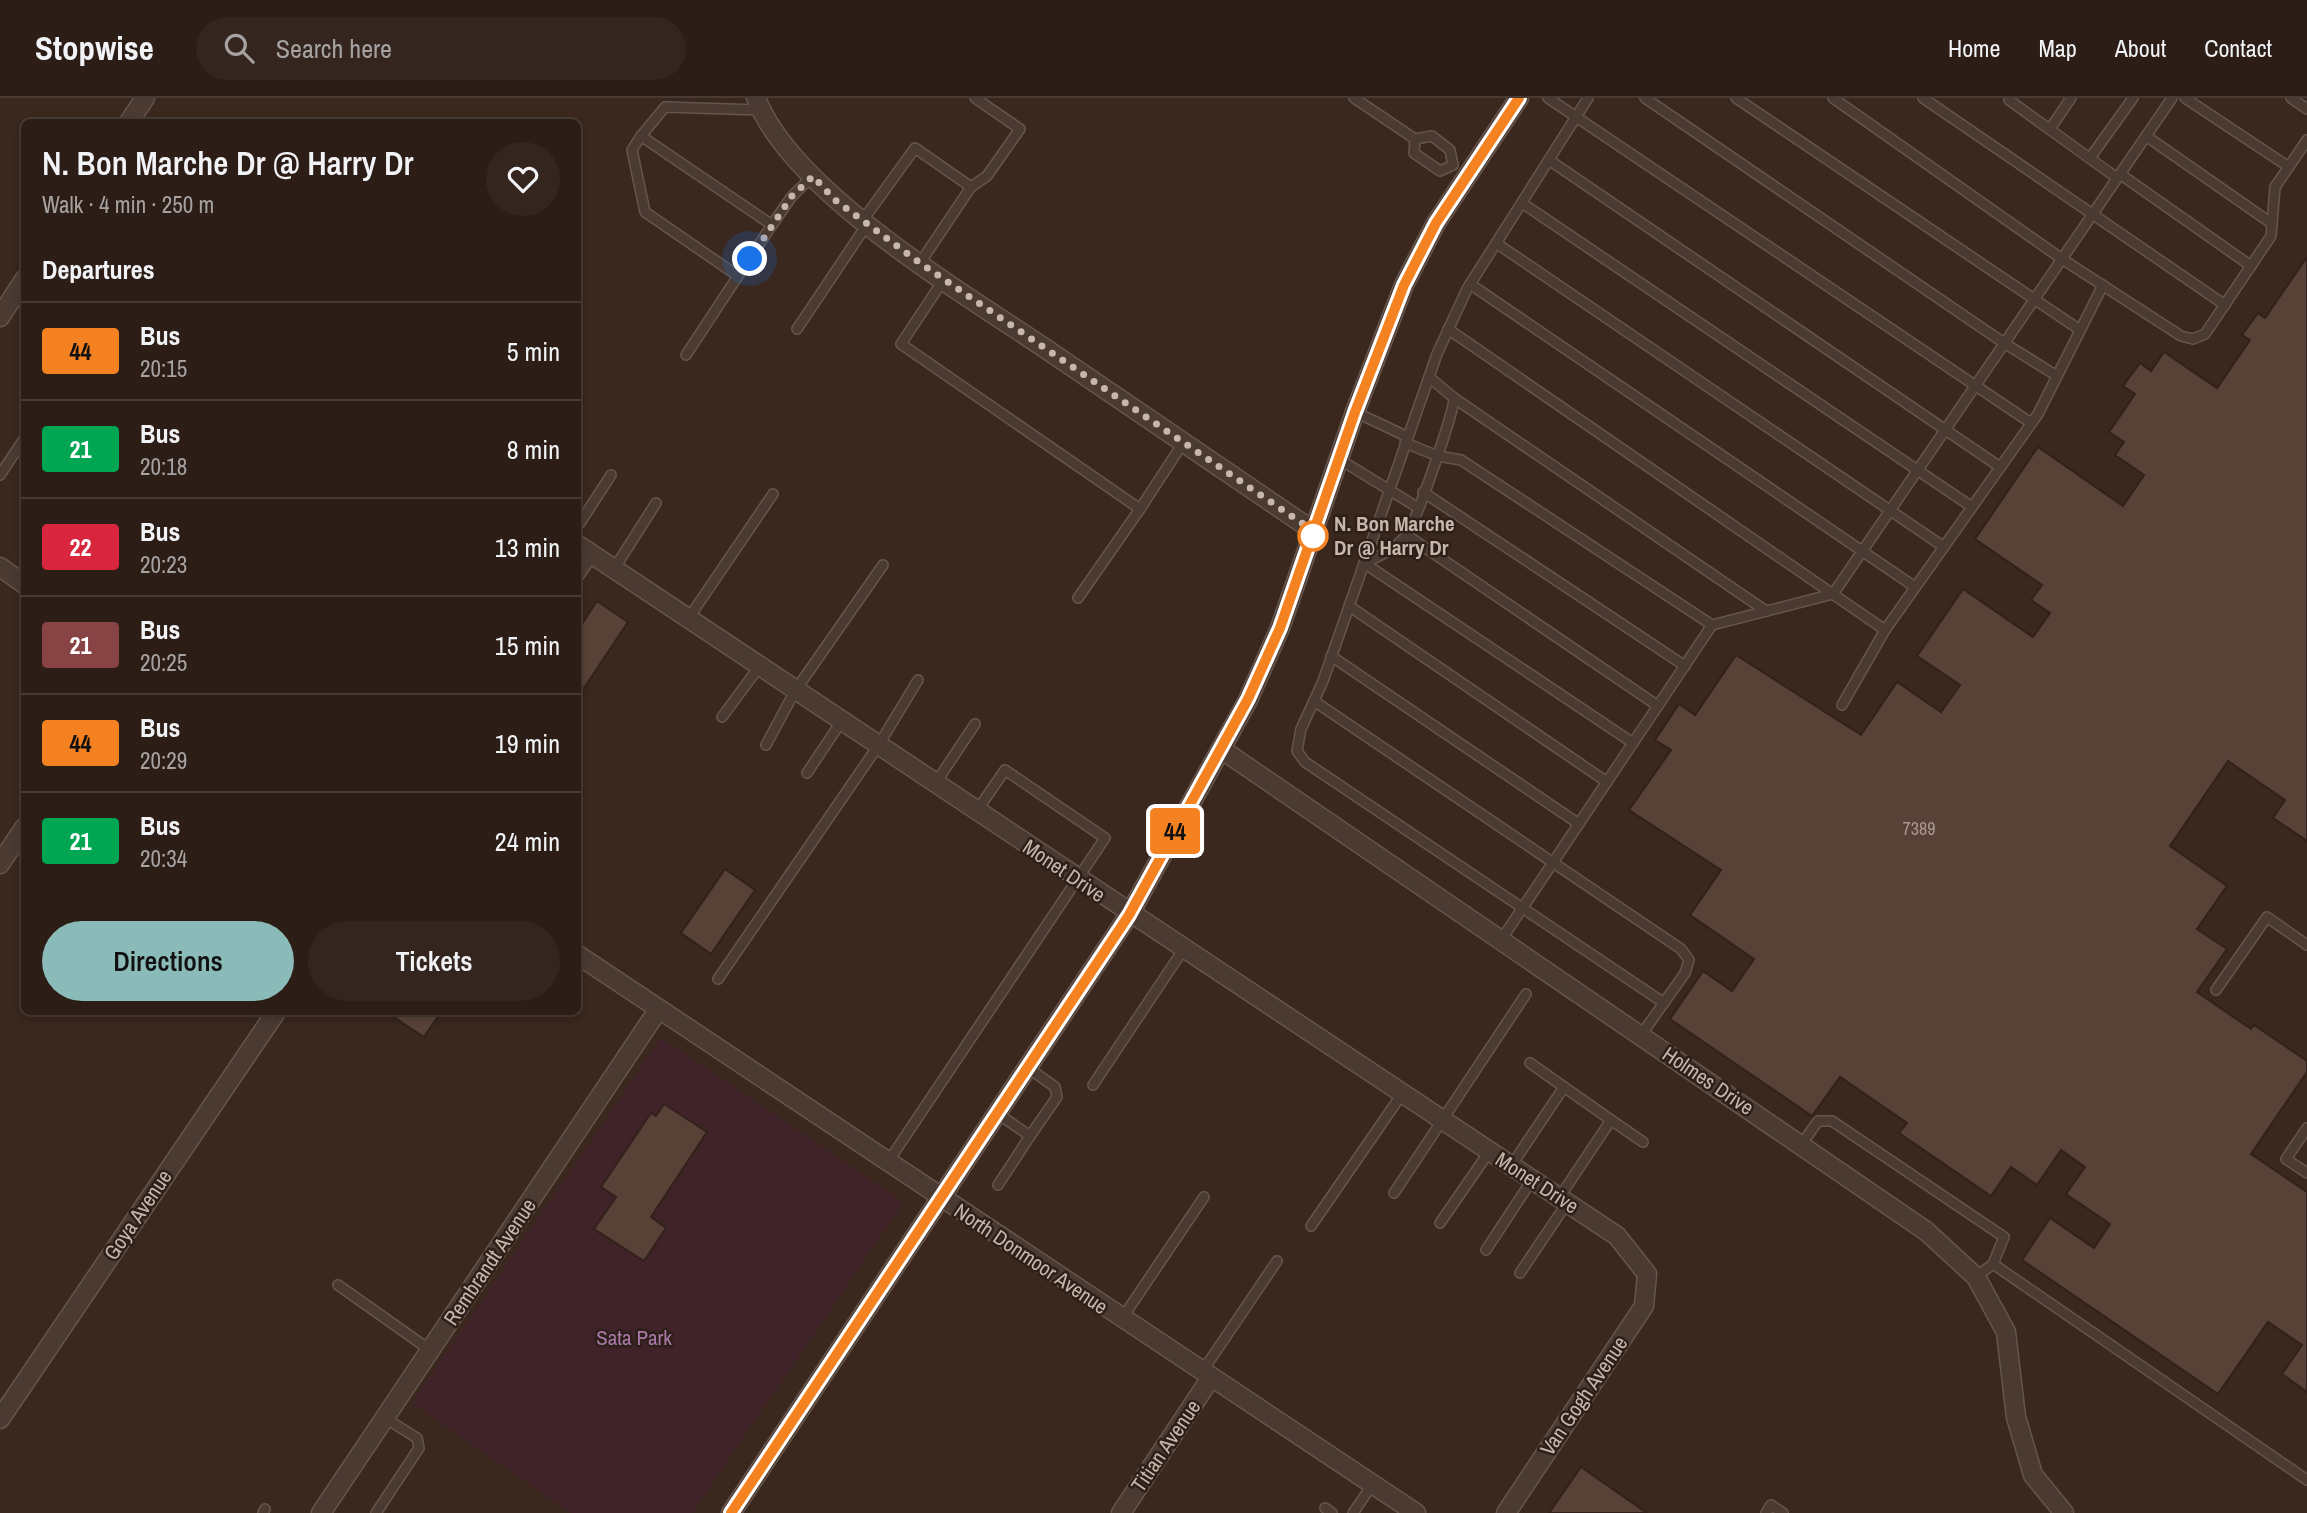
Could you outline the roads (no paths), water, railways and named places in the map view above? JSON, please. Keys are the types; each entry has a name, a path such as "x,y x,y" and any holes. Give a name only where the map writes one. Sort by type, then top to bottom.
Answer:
{"street":[{"path":"131,119 145,98"},
{"path":"731,1513 1129,915 1248,699 1280,628 1355,412 1404,285 1460,170 1519,98"},
{"path":"758,104 764,120 835,200 920,263 1315,532"},
{"path":"0,317 21,285"},
{"name":"Monet Drive","path":"581,547 1129,915 1617,1236 1647,1273"},
{"path":"0,567 21,582"},
{"name":"Holmes Drive","path":"1221,749 1926,1231 1976,1277 2006,1332 2016,1417 2033,1475 2064,1513"},
{"path":"0,864 21,832"},
{"name":"North Donmoor Avenue","path":"581,958 1121,1320 1416,1513"},
{"name":"Rembrandt Avenue","path":"321,1513 658,1010"},
{"name":"Goya Avenue","path":"0,1419 274,1015"},
{"name":"Van Gogh Avenue","path":"1506,1513 1644,1306 1647,1273"},
{"name":"Titian Avenue","path":"1121,1513 1206,1376"}],"lane":[{"path":"920,263 971,187 987,176 1020,129 975,98"},
{"path":"1354,98 1415,139 1432,136 1450,150 1460,170 1440,171 1414,153 1415,139"},
{"path":"1548,98 2032,423"},
{"path":"1588,98 1470,284 1448,329 1406,440 1331,656 1301,729 1297,751 1305,762 1664,1003"},
{"path":"1645,98 2004,343 2057,376"},
{"path":"1736,98 2080,330"},
{"path":"1833,98 2062,258 2181,336 2193,339 2204,334 2272,236 2275,187 2307,140"},
{"path":"1923,98 2225,304"},
{"path":"2050,129 2071,98"},
{"path":"2090,158 2133,98"},
{"path":"1501,940 1712,625 1833,594 2172,98"},
{"path":"2185,98 2289,167"},
{"path":"2291,98 2307,109"},
{"path":"2008,99 2090,158 2251,266"},
{"path":"738,276 645,212 632,150 665,107 758,104"},
{"path":"641,136 772,225"},
{"path":"2146,136 2271,223"},
{"path":"797,329 915,148 971,187"},
{"path":"1549,160 2000,467"},
{"path":"686,355 792,196 813,176"},
{"path":"1522,203 1916,472 1972,507"},
{"path":"1496,243 1944,547"},
{"path":"944,279 901,344 1140,509"},
{"path":"1470,284 1915,587"},
{"path":"1842,705 1885,630 2032,423 2103,285"},
{"path":"1448,329 1885,630"},
{"path":"1429,377 1454,398 1766,611"},
{"path":"1364,563 1387,552 1408,536 1438,456 1454,398"},
{"path":"1355,412 1438,456 1461,460 1712,625"},
{"path":"1078,598 1183,443"},
{"path":"0,475 21,444"},
{"path":"1339,459 1417,507"},
{"path":"581,521 611,475"},
{"path":"1423,492 1685,666"},
{"path":"688,619 773,494"},
{"path":"614,569 656,503"},
{"path":"1408,536 1658,706"},
{"path":"581,573 593,555"},
{"path":"1364,563 1633,743"},
{"path":"765,745 795,691 883,565"},
{"path":"1349,606 1607,782"},
{"path":"1331,656 1579,824"},
{"path":"722,717 759,667"},
{"path":"718,979 878,746 918,680"},
{"path":"1314,701 1681,949 1689,960 1685,973 1641,1035"},
{"path":"807,773 841,722"},
{"path":"935,784 975,724"},
{"path":"887,1164 1105,838 1005,770 976,812"},
{"path":"2216,990 2267,917 2307,945"},
{"path":"1093,1085 1183,950"},
{"path":"1394,1193 1526,994"},
{"path":"1530,1063 1643,1142"},
{"path":"998,1185 1057,1097 1055,1087 1027,1067"},
{"path":"1511,1166 1564,1087"},
{"path":"1311,1226 1402,1094"},
{"path":"997,1113 1030,1136"},
{"path":"1520,1272 1611,1120"},
{"path":"1801,1145 1818,1121 1832,1121 2004,1237 1993,1264 1976,1277"},
{"path":"2307,1128 2286,1159 2307,1173"},
{"path":"1440,1223 1489,1152"},
{"path":"1486,1250 1532,1180"},
{"path":"1121,1320 1204,1197"},
{"path":"1206,1376 1277,1261"},
{"path":"1993,1264 2307,1480"},
{"path":"338,1285 430,1350"},
{"path":"376,1513 419,1448 417,1438 385,1418"},
{"path":"1353,1513 1372,1485"},
{"path":"1766,1513 1771,1505 1783,1513"}],"place":[{"name":"N. Bon Marche Dr @ Harry Dr","path":"1313,536"}],"park label":[{"name":"Sata Park","path":"634,1338"}]}
